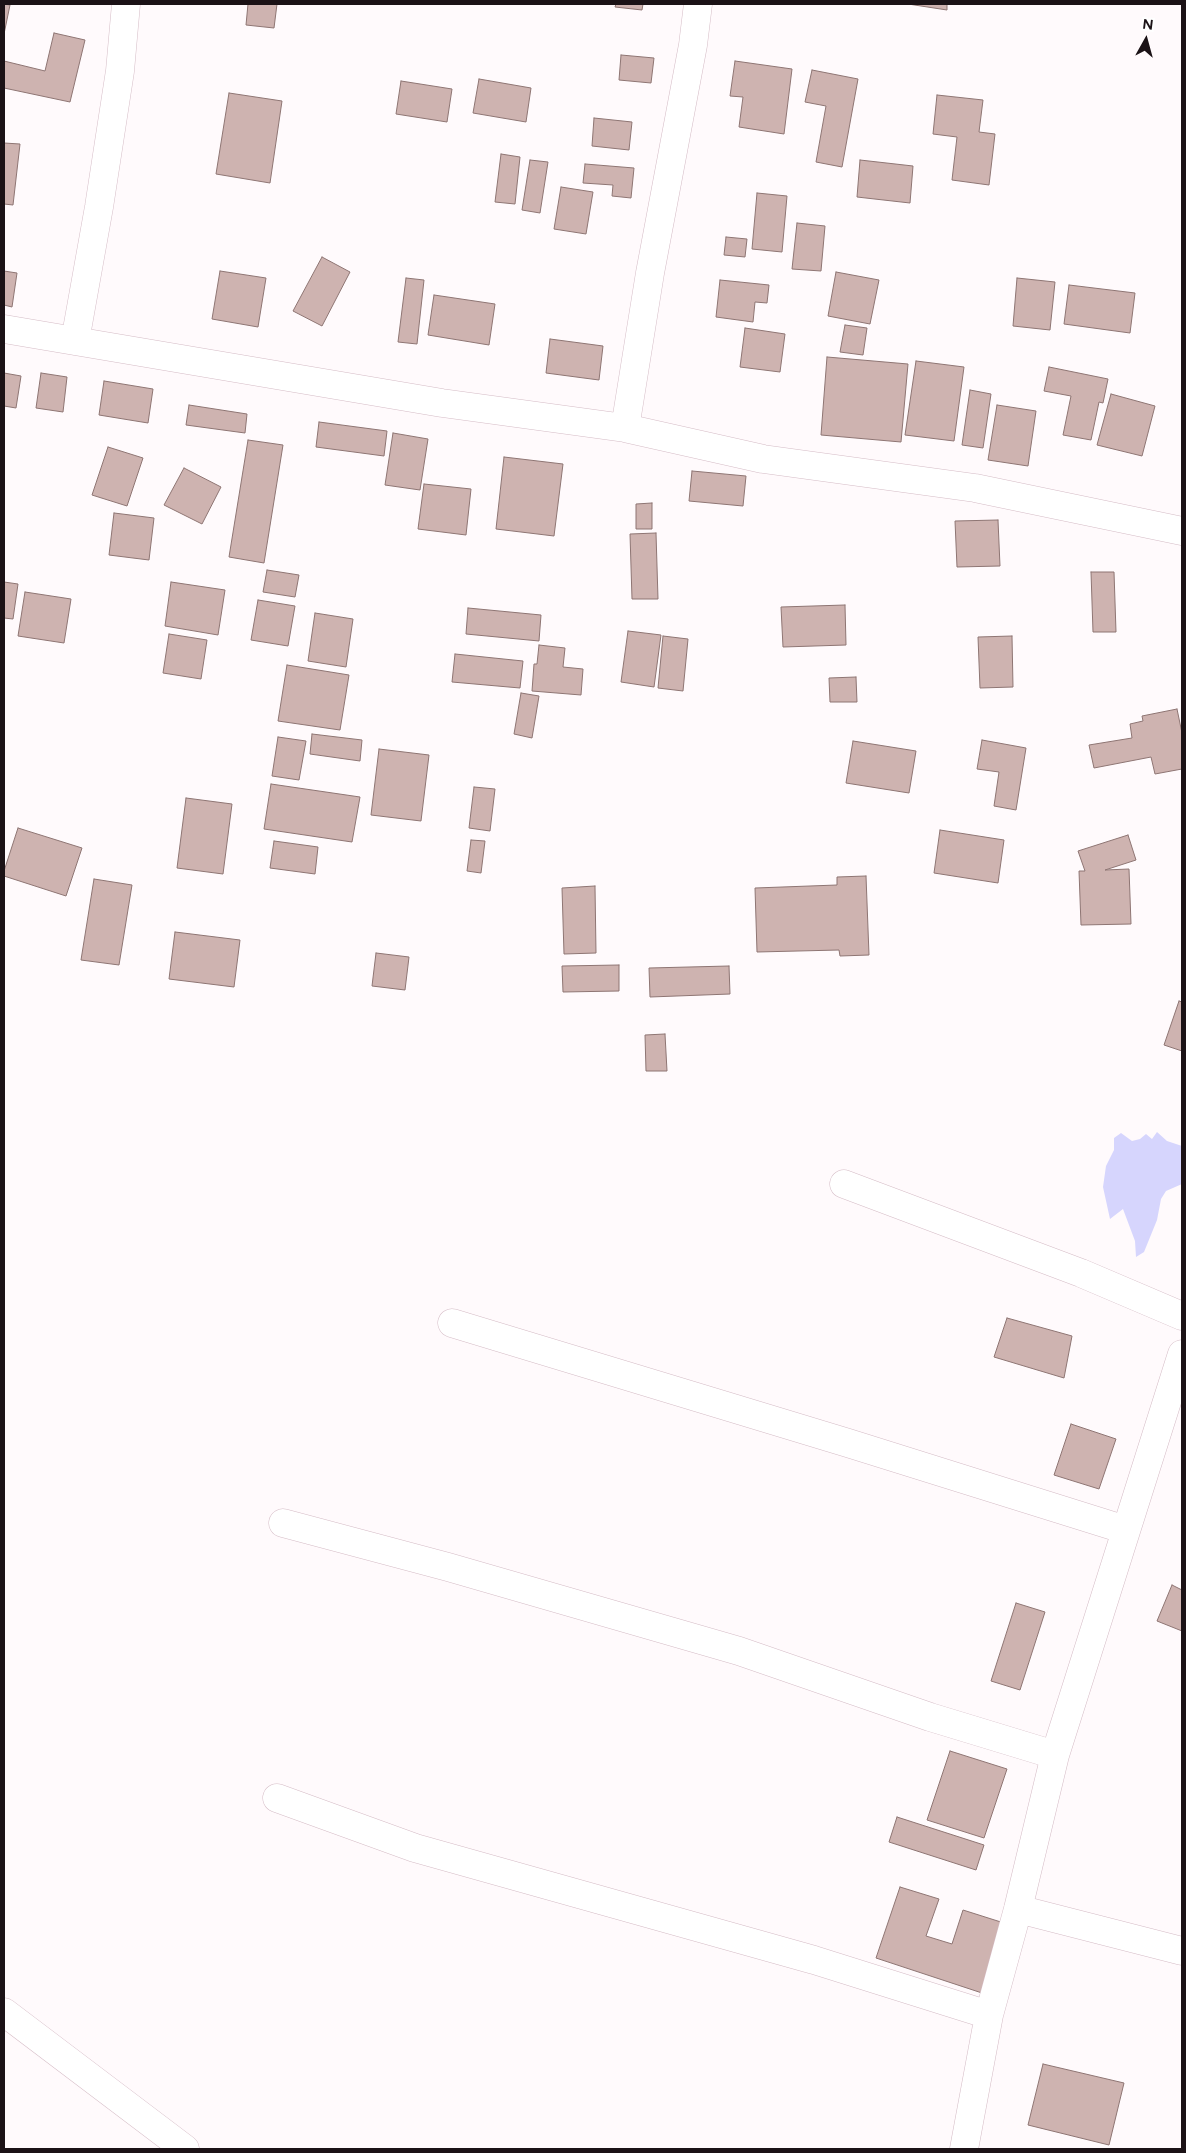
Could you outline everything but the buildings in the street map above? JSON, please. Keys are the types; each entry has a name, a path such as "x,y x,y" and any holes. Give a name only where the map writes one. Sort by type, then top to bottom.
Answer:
{"street":[{"path":"75,341 120,71 126,4"},
{"path":"625,428 652,264 694,45 698,4"},
{"path":"4,329 442,402 625,428 763,459 975,488 1182,531"},
{"path":"844,1184 1081,1273 1182,1316"},
{"path":"452,1323 848,1442 1126,1530"},
{"path":"964,2149 990,2015 1056,1755 1182,1354"},
{"path":"283,1522 448,1567 739,1651 930,1717 1056,1755"},
{"path":"277,1798 416,1848 814,1960 990,2015"},
{"path":"1018,1909 1182,1951"},
{"path":"4,2012 185,2149"}],"water":[{"path":"1157,1132 1167,1141 1182,1146 1182,1184 1166,1191 1161,1199 1157,1220 1144,1252 1136,1257 1135,1241 1123,1209 1110,1219 1103,1187 1106,1166 1114,1150 1114,1138 1121,1133 1132,1141 1140,1139 1146,1134 1152,1139"}]}
